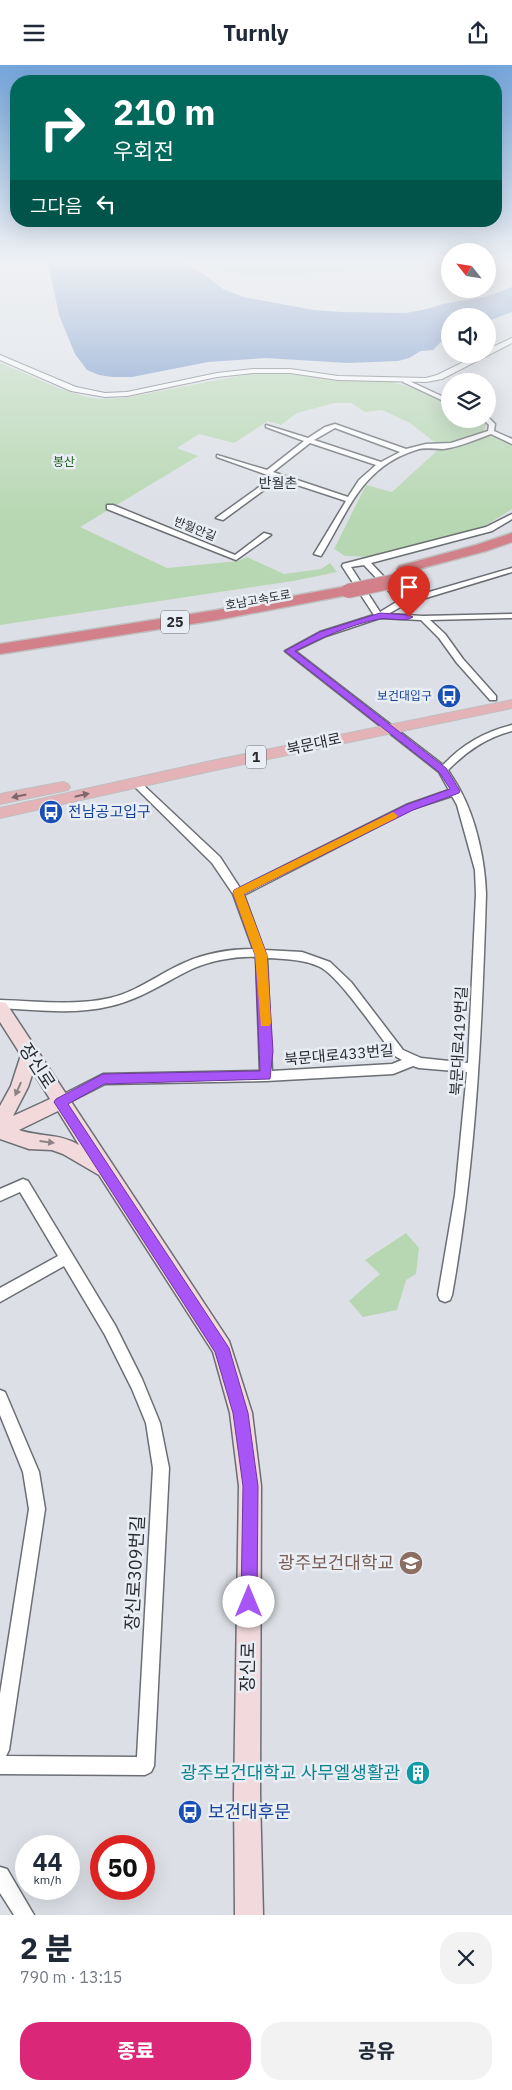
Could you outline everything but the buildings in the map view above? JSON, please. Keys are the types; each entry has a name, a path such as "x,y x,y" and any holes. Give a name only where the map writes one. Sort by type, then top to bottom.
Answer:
{"highway":[{"path":"481,548 512,532"},
{"name":"호남고속도로","path":"409,573 512,537"},
{"name":"호남고속도로","path":"0,649 217,615 512,550"},
{"name":"호남고속도로","path":"0,640 345,587"}],"main road":[{"name":"북문대로","path":"0,813 136,783 512,694"},
{"name":"북문대로","path":"0,799 383,725 512,704"},
{"name":"장신로","path":"0,1008 222,1348 241,1413 250,1486 247,1794 249,1915"},
{"path":"0,1119 3,1117 19,1087 30,1055"},
{"path":"0,1131 60,1102"},
{"path":"0,1131 29,1141 52,1142 69,1148 105,1170"}],"street":[{"path":"0,357 79,391 105,395 127,394 217,375 253,371 290,371 338,378 426,380 440,377 467,363"},
{"path":"405,381 441,398"},
{"path":"268,426 382,465"},
{"path":"267,473 310,440 330,427 335,426 405,451"},
{"path":"490,432 491,428"},
{"path":"318,554 350,500 353,491 382,465 405,451 427,445 447,446 490,432 512,442"},
{"path":"219,456 350,500"},
{"name":"반월안길","path":"220,518 277,477"},
{"name":"반월안길","path":"110,507 236,558 267,535"},
{"path":"380,616 346,567 489,529 512,516"},
{"path":"366,561 403,602"},
{"path":"380,616 403,602 512,571"},
{"path":"380,616 423,618 512,616"},
{"name":"북문대로419번길","path":"380,616 323,633 289,651 443,770 456,791 475,847 480,871 481,894 474,1068 457,1240 445,1295"},
{"path":"423,618 442,635 460,661 493,698"},
{"path":"443,770 462,750 491,732 512,728"},
{"name":"북문대로433번길","path":"136,783 216,860 238,893 261,955 267,1051 266,1076 392,1069 414,1060"},
{"path":"238,893 409,807 456,791"},
{"path":"0,1004 71,1007 111,1002 145,990 190,965 227,955 251,953 261,955"},
{"name":"북문대로433번길","path":"261,955 302,956 326,965 348,985 398,1053 419,1063 474,1068"},
{"path":"60,1102 103,1079 266,1076"},
{"path":"0,1195 23,1185 67,1258 0,1295"},
{"name":"장신로309번길","path":"0,1765 145,1766 161,1468 153,1423 136,1384 110,1330 67,1258"},
{"path":"0,1397 31,1472 36,1509 0,1750"},
{"path":"0,1876 25,1915"}],"green space":[{"name":"봉산","path":"0,363 58,388 86,397 101,399 124,398 249,374 278,373 341,380 392,382 413,388 441,400 441,428 484,428 483,432 512,444 512,509 485,526 380,557 345,556 334,549 366,485 392,492 441,447 410,423 382,410 365,412 351,403 334,403 297,413 281,425 268,421 234,443 199,434 177,448 198,456 80,527 167,568 238,561 247,557 284,574 321,569 330,563 337,572 293,581 0,625"},
{"path":"406,1233 419,1248 416,1274 406,1280 397,1310 363,1317 349,1301 380,1274 365,1260"}],"water":[{"path":"72,347 436,347 433,350 421,351 409,358 398,361 348,363 265,358 208,362 132,377 99,375 87,370"}],"slow traffic":[{"path":"265,1023 261,955 238,893 393,816"}],"place":[{"name":"보건대입구","path":"449,696"},
{"name":"전남공고입구","path":"51,812"},
{"name":"광주보건대학교","path":"411,1563"},
{"name":"광주보건대학교 사무엘생활관","path":"418,1773"},
{"name":"보건대후문","path":"190,1812"}],"district":[{"name":"반월촌","path":"278,483"}],"route":[{"path":"249,1602 250,1486 241,1413 222,1348 60,1102 103,1079 266,1076 267,1051 261,955 238,893 409,807 456,791 443,770 378,722 289,651 323,633 380,616 409,617"}]}
